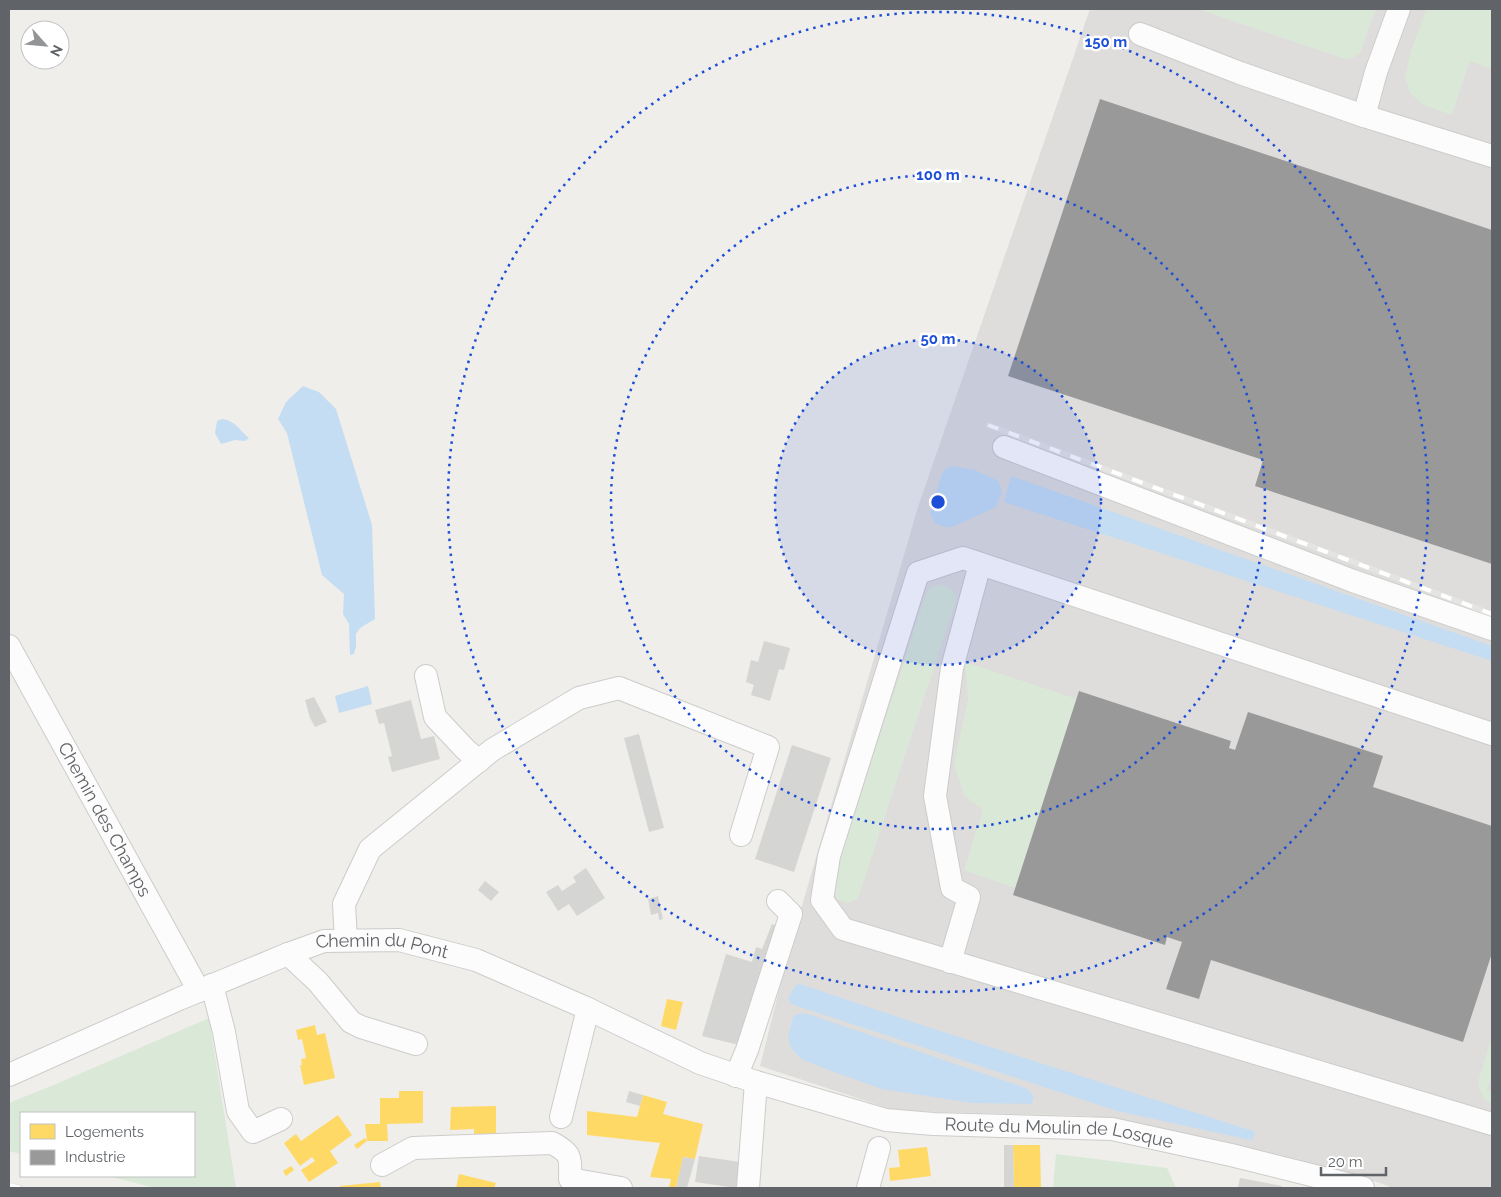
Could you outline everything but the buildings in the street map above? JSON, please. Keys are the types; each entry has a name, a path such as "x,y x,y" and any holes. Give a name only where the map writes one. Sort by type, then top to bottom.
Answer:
{"street":[{"path":"1364,116 1376,72 1399,9"},
{"path":"1140,34 1240,74 1364,116 1492,156"},
{"path":"1004,447 1354,581 1492,628"},
{"path":"1492,734 963,558 918,573 829,856 822,900 843,929 1492,1124"},
{"path":"950,962 970,897 952,888 935,796 952,668 980,564"},
{"name":"Chemin des Champs","path":"9,646 206,988 224,1032 238,1111 253,1132 281,1119"},
{"path":"426,676 435,716 465,749 479,761"},
{"path":"346,940 344,904 370,849 492,750 579,698 619,688 768,747 741,835"},
{"path":"748,1188 747,1050 791,914 778,901"},
{"name":"Chemin du Pont","path":"9,1075 206,988 324,941 399,940 476,960 588,1009 700,1063 746,1079"},
{"path":"288,954 318,982 351,1022 361,1027 416,1044"},
{"path":"561,1117 588,1009"},
{"name":"Route du Moulin de Losque","path":"746,1079 886,1120 943,1124 1112,1128 1364,1188"},
{"path":"382,1165 413,1148 552,1143 565,1149 570,1159 570,1179 621,1188"},
{"path":"868,1188 880,1148"}],"shaded area":[{"path":"1090,9 1492,9 1492,1188 1393,1188 1377,1182 1189,1135 1091,1116 897,1111 760,1066 790,947 918,507"}],"green space":[{"path":"1198,9 1376,9 1360,53 1351,59 1342,58"},
{"path":"1427,9 1492,9 1492,69 1470,61 1452,115 1422,104 1410,93 1405,78 1411,50"},
{"path":"942,585 950,588 957,597 858,899 848,903 838,900 833,891 833,879 925,598 930,588"},
{"path":"965,662 1077,699 1015,888 964,870 983,810 964,795 954,764 968,700"},
{"path":"209,1018 236,1188 155,1188 112,1177 195,1177 195,1112 20,1112 20,1154 9,1151 9,1103"},
{"path":"1492,1035 1492,1073 1487,1090 1492,1092 1492,1104 1484,1098 1478,1082"},
{"path":"1056,1154 1167,1168 1176,1188 1053,1188"}],"water":[{"path":"303,386 319,392 336,409 372,525 375,619 360,628 356,634 354,654 350,655 349,624 343,614 344,594 322,575 287,433 278,419 286,402"},
{"path":"222,419 234,424 249,438 245,441 235,440 221,444 215,433 217,421"},
{"path":"951,466 975,470 998,481 1002,492 996,507 952,527 945,527 934,523 930,512 943,471"},
{"path":"1011,476 1492,646 1492,661 1004,502"},
{"path":"368,686 372,704 339,713 335,696"},
{"path":"800,984 1253,1131 1255,1133 1253,1139 1250,1140 1117,1111 791,1004 788,999 795,986"},
{"path":"805,1013 1026,1088 1034,1096 1032,1104 972,1103 882,1089 801,1059 791,1048 788,1037 794,1015"}],"railway":[{"path":"988,425 1492,614"},
{"path":"9,1185 21,1188"}]}
